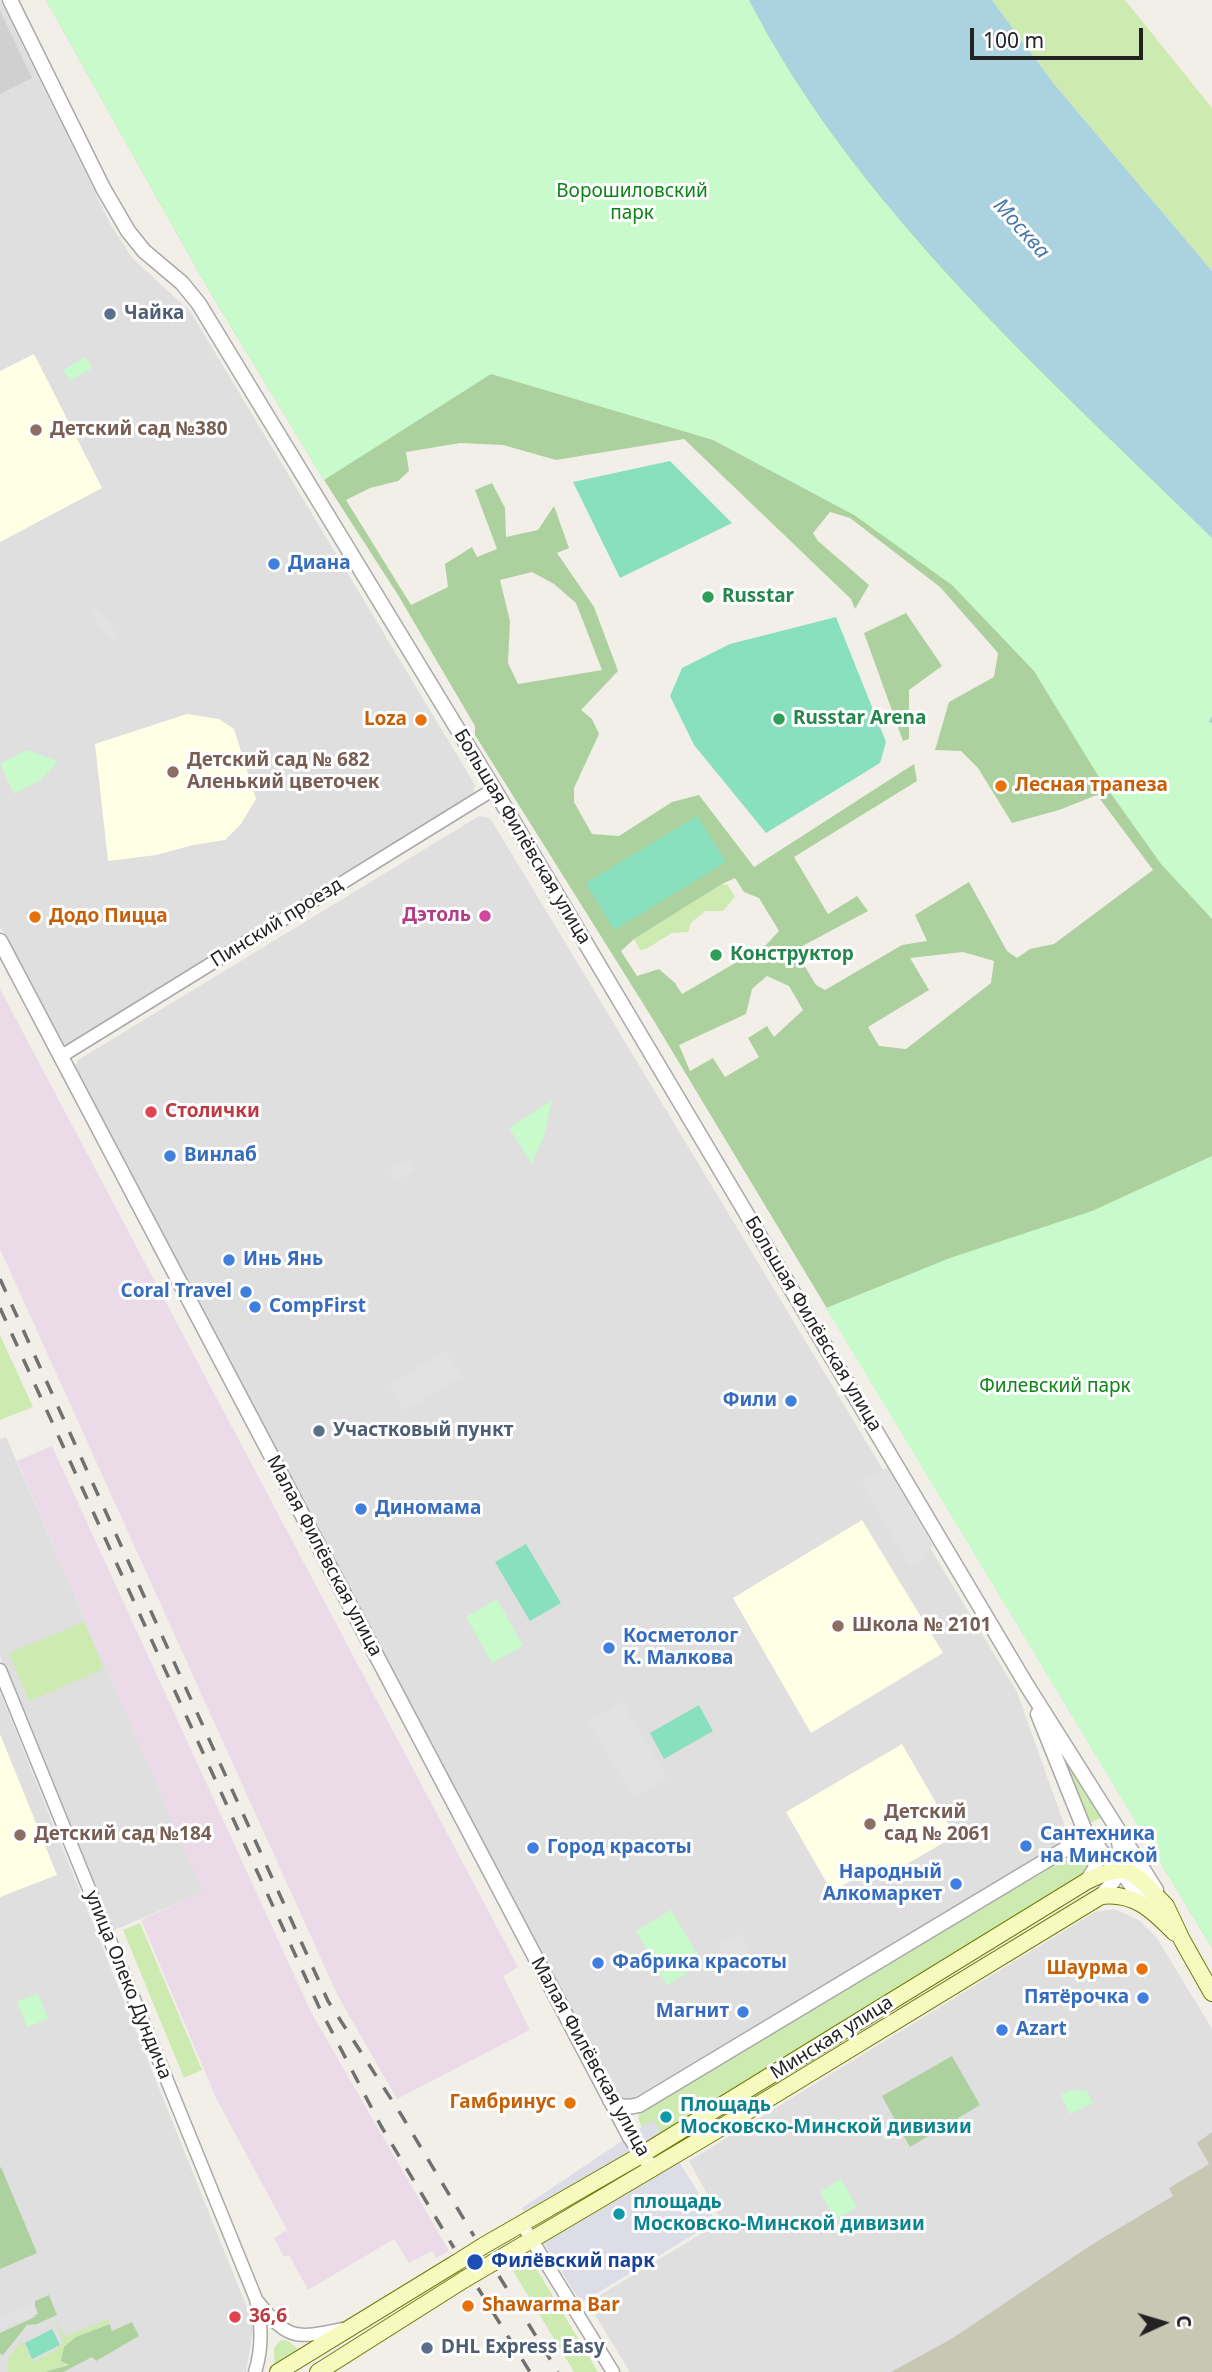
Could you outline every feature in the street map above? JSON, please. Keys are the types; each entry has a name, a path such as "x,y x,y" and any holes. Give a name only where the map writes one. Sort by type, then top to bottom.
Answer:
{"main road":[{"name":"Минская улица","path":"278,2372 484,2246 641,2155 1087,1881 1119,1870"},
{"path":"1119,1870 1136,1875 1166,1906"},
{"name":"Минская улица","path":"318,2372 465,2279 1101,1896"},
{"path":"1101,1896 1124,1896 1145,1905 1182,1940"},
{"name":"Большая Филёвская улица","path":"1166,1906 1212,1993"}],"street":[{"name":"Большая Филёвская улица","path":"10,0 103,188 128,231 144,251 182,283 199,304 494,789 1026,1684 1166,1906"},
{"name":"Пинский проезд","path":"60,1057 494,789"},
{"name":"Малая Филёвская улица","path":"0,941 610,2100 641,2155 653,2168"},
{"name":"улица Олеко Дундича","path":"0,1670 256,2299 261,2331 260,2356 255,2372"},
{"name":"Большая Филёвская улица","path":"1026,1684 1087,1836 1119,1870 1145,1905"},
{"name":"Большая Филёвская улица","path":"1111,1816 1121,1850 1119,1870"},
{"path":"610,2100 624,2107 639,2105 1087,1836"},
{"path":"1087,1881 1095,1869 1099,1848"},
{"path":"1101,1896 1114,1881 1119,1870"},
{"path":"522,2224 613,2372"},
{"name":"улица Олеко Дундича","path":"256,2299 281,2329 296,2335 352,2327"},
{"path":"336,2372 346,2355"}],"shaded area":[{"path":"0,0 111,225 132,258 190,311 475,785 473,794 274,915 71,1044 61,1044 0,927"},
{"path":"0,11 32,78 0,94"},
{"name":"Детский сад №380","path":"34,354 102,488 0,542 0,371"},
{"path":"99,609 120,638 112,643 92,614"},
{"name":"Детский сад № 682 Аленький цветочек","path":"187,714 219,719 234,729 256,799 241,824 225,840 156,855 108,861 95,744"},
{"path":"479,816 490,818 1017,1692 1069,1838 630,2100 619,2098 74,1070 78,1060"},
{"path":"0,989 518,1967 503,1976 530,2030 397,2099 337,1994 0,1249"},
{"path":"409,1158 415,1170 396,1182 389,1170"},
{"path":"446,1351 461,1377 404,1411 389,1385"},
{"path":"6,1437 204,1892 112,1931 0,1657 0,1439"},
{"path":"52,1446 312,2014 449,2251 436,2258 432,2251 409,2263 394,2239 308,2290 289,2255 284,2257 274,2238 287,2230 216,2098 141,1920 203,1892 17,1461"},
{"path":"887,1467 933,1546 925,1551 928,1556 910,1567 861,1483"},
{"name":"Школа № 2101","path":"862,1520 943,1653 811,1733 733,1598"},
{"path":"0,1692 254,2325 246,2372 0,2372"},
{"path":"622,1701 668,1778 634,1798 588,1722"},
{"name":"Детский сад №184","path":"0,1734 57,1875 0,1897"},
{"name":"Детский сад № 2061","path":"902,1744 955,1836 900,1868 879,1864 832,1892 786,1812"},
{"path":"1114,1909 1139,1920 1157,1938 1212,2029 1212,2372 630,2372 592,2310 597,2297 722,2221 689,2161 1095,1912"},
{"path":"740,1933 752,1955 730,1967 718,1944"},
{"name":"площадь Московско-Минской дивизии","path":"653,2120 716,2221 581,2303 522,2208"},
{"path":"1212,2132 1212,2372 891,2372 953,2338 1091,2245 1173,2196 1169,2188 1209,2164 1197,2143"},
{"path":"34,2303 38,2314 0,2329 0,2317"}],"green space":[{"path":"46,0 749,0 762,25 892,211 989,317 1212,538 1212,1948 654,1021 475,735 475,726 398,595 324,480 207,287","holes":["684,439 851,599 855,609 869,585 818,541 813,533 830,512 850,518 940,587 998,653 994,677 949,702 935,750 961,751 978,768 1012,823 1059,810 1097,795 1153,870 1054,944 1030,949 1017,958 1007,951 969,882 915,915 927,941 902,945 825,990 816,985 795,950 868,911 857,896 828,914 794,857 917,781 914,764 754,867 699,795 672,802 619,836 592,834 574,802 574,788 599,734 592,719 581,710 618,671 594,607 557,553 569,548 554,506 538,530 506,537 505,508 492,483 475,490 497,549 477,557 472,547 445,564 448,587 411,605 346,500 370,488 398,481 409,471 406,452 460,443 503,445 556,460","532,572 554,584 576,603 602,670 518,684 508,663 510,621 500,580","735,878 744,892 759,898 779,931 766,945 682,994 675,983 659,969 637,976 621,951 634,939","963,952 994,961 991,983 906,1049 879,1046 868,1027 929,990 910,958","767,976 789,986 803,1010 774,1037 767,1026 748,1038 759,1057 725,1077 713,1058 690,1071 679,1045 746,1014 752,989"]},
{"name":"Ворошиловский парк","path":"46,0 749,0 794,77 844,150 900,220 959,287 1021,351 1212,538 1212,919 1161,864 1097,774 1034,671 952,585 854,515 713,440 491,374 324,480 207,287"},
{"path":"992,0 1125,0 1212,108 1212,271 1054,84"},
{"path":"86,357 92,368 70,381 63,370"},
{"path":"670,461 732,523 620,578 573,482"},
{"path":"906,613 942,666 909,690 909,739 903,741 864,633"},
{"name":"Russtar Arena","path":"836,617 886,742 880,763 766,833 694,745 670,696 682,668 730,644"},
{"path":"26,750 58,761 41,780 14,794 0,764"},
{"path":"697,816 726,862 614,930 586,883"},
{"path":"722,884 728,885 735,897 723,911 705,911 691,923 688,932 672,933 640,950 634,939"},
{"path":"552,1100 544,1136 532,1164 509,1128"},
{"name":"Филевский парк","path":"1212,1156 1212,1948 826,1308 950,1258 1092,1211"},
{"path":"0,1335 33,1407 0,1420"},
{"path":"526,1544 561,1603 530,1621 495,1562"},
{"path":"497,1599 523,1646 492,1663 466,1617"},
{"path":"84,1622 104,1669 29,1701 9,1653"},
{"path":"699,1705 713,1731 664,1759 650,1733"},
{"path":"1049,1732 1101,1818 1090,1823 1082,1811"},
{"path":"1076,1853 1092,1868 655,2137 642,2131 638,2116 644,2108"},
{"path":"671,1910 703,1964 667,1985 636,1931"},
{"path":"140,1923 202,2070 184,2078 123,1930"},
{"path":"38,1994 48,2019 27,2027 17,2001"},
{"path":"952,2056 980,2105 910,2147 882,2096"},
{"path":"1071,2090 1087,2091 1093,2103 1070,2114 1061,2095"},
{"path":"0,2168 37,2253 0,2269"},
{"path":"841,2179 857,2207 836,2220 820,2192"},
{"path":"526,2259 532,2261 598,2372 574,2372 512,2269"},
{"path":"49,2295 57,2315 37,2324 27,2325 3,2355 0,2354 0,2333 35,2317 35,2301"},
{"path":"54,2319 65,2336 108,2319 110,2324 76,2337 70,2364 45,2372 8,2372 8,2358 22,2341 33,2362 56,2350 63,2342"},
{"path":"132,2322 139,2336 96,2361 92,2357 63,2372 45,2372 69,2365 61,2361 64,2347 76,2337 110,2324 112,2331"},
{"path":"52,2329 60,2345 32,2359 25,2343"},
{"path":"281,2340 288,2341 298,2349 274,2363 274,2348"}],"water":[{"name":"Москва","path":"749,0 992,0 1054,84 1212,271 1212,538 1021,351 900,220 844,150 794,77"}],"railway":[{"path":"0,1279 328,2001 402,2116 474,2236"},
{"path":"0,1308 319,2007 381,2126 454,2248"},
{"path":"499,2276 558,2372"},
{"path":"478,2288 530,2372"}],"place":[{"name":"Чайка","path":"110,314"},
{"name":"Детский сад №380","path":"36,430"},
{"name":"Диана","path":"274,564"},
{"name":"Russtar","path":"708,597"},
{"name":"Russtar Arena","path":"779,719"},
{"name":"Loza","path":"421,720"},
{"name":"Детский сад № 682 Аленький цветочек","path":"173,772"},
{"name":"Лесная трапеза","path":"1001,786"},
{"name":"Дэтоль","path":"485,916"},
{"name":"Додо Пицца","path":"35,917"},
{"name":"Конструктор","path":"716,955"},
{"name":"Столички","path":"151,1112"},
{"name":"Винлаб","path":"170,1156"},
{"name":"Инь Янь","path":"229,1260"},
{"name":"Coral Travel","path":"246,1292"},
{"name":"CompFirst","path":"255,1307"},
{"name":"Фили","path":"791,1401"},
{"name":"Участковый пункт","path":"319,1431"},
{"name":"Диномама","path":"361,1509"},
{"name":"Школа № 2101","path":"838,1626"},
{"name":"Косметолог К. Малкова","path":"609,1648"},
{"name":"Детский сад № 2061","path":"870,1824"},
{"name":"Детский сад №184","path":"20,1835"},
{"name":"Сантехника на Минской","path":"1026,1846"},
{"name":"Город красоты","path":"533,1848"},
{"name":"Народный Алкомаркет","path":"956,1884"},
{"name":"Фабрика красоты","path":"598,1963"},
{"name":"Шаурма","path":"1142,1969"},
{"name":"Пятёрочка","path":"1143,1998"},
{"name":"Магнит","path":"743,2012"},
{"name":"Azart","path":"1002,2030"},
{"name":"Гамбринус","path":"570,2103"},
{"name":"Площадь Московско-Минской дивизии","path":"666,2117"},
{"name":"площадь Московско-Минской дивизии","path":"619,2214"},
{"name":"Филёвский парк","path":"475,2262"},
{"name":"Shawarma Bar","path":"468,2306"},
{"name":"36,6","path":"235,2317"},
{"name":"DHL Express Easy","path":"427,2348"}]}
